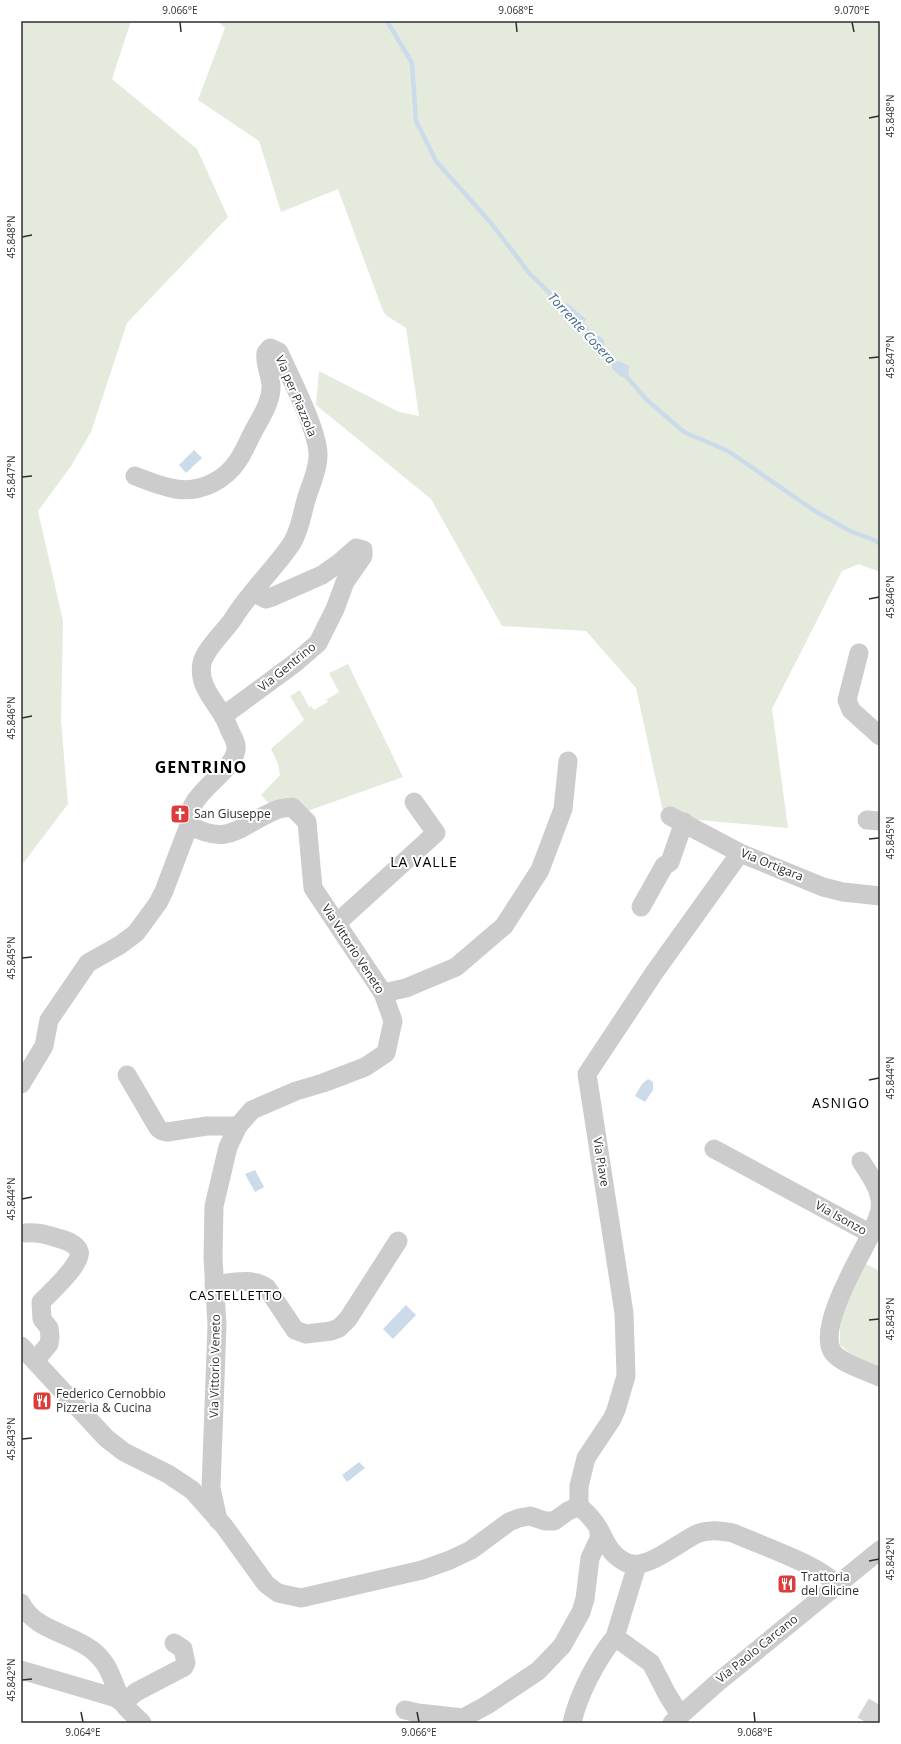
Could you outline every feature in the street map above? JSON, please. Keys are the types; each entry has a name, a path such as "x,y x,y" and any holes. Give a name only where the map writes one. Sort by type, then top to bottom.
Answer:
{"street":[{"name":"Via per Piazzola","path":"135,476 177,489 192,490 204,487 219,480 227,473 238,459 268,403 271,389 265,359 266,353 270,348 279,352 313,432 318,456 315,474 293,542 258,586 244,600 225,631 208,651 202,662 201,675 206,691 223,716"},
{"name":"Via Gentrino","path":"223,716 295,663 318,643 335,609 345,582 364,556 363,550 356,548 322,575 272,597 266,599 262,597 258,586"},
{"path":"859,653 847,700 851,710 880,736"},
{"path":"21,1084 44,1046 49,1020 88,963 120,945 136,933 158,903 189,825 188,820 193,805 200,795 232,760 236,751 236,743 223,716"},
{"path":"383,993 406,988 456,967 504,926 540,870 563,809 568,761"},
{"path":"337,924 436,833 414,802"},
{"name":"Via Vittorio Veneto","path":"189,825 207,833 226,834 237,831 275,810 292,807 307,822 313,888 383,993 393,1022 386,1053 365,1067 323,1083 296,1091 252,1110 238,1126 228,1147 214,1206 213,1258 217,1325 211,1488 218,1520 266,1584 278,1593 301,1598 422,1570 450,1560 471,1550 509,1522 530,1516 545,1521 554,1521 568,1510 579,1506"},
{"name":"Via Ortigara","path":"641,907 664,866 670,862 677,819 740,853 823,887 843,892 880,896"},
{"name":"Via Piave","path":"579,1506 579,1486 586,1458 612,1419 626,1376 624,1313 587,1074 654,973 740,853"},
{"path":"127,1075 158,1128 162,1131 167,1132 206,1126 238,1126"},
{"name":"Via Isonzo","path":"714,1149 871,1234 832,1313 828,1332 832,1350 842,1360 880,1377"},
{"path":"861,1161 876,1187 880,1201 880,1210 871,1234"},
{"path":"25,1233 40,1232 72,1243 79,1250 80,1254 77,1262 58,1285 41,1302 42,1319 49,1328 50,1337 49,1344 35,1361"},
{"path":"214,1285 245,1282 260,1283 266,1288 295,1330 306,1334 331,1331 339,1328 348,1319 398,1241"},
{"path":"21,1346 106,1438 124,1452 168,1474 192,1490 218,1520"},
{"path":"579,1506 599,1530 607,1547 615,1555 626,1562 637,1565 651,1562 671,1548 699,1533 710,1530 721,1531 733,1533 798,1560 830,1578 836,1584"},
{"path":"405,1710 463,1718 487,1706 538,1671 562,1646 580,1612 585,1599 590,1558 600,1539 599,1530"},
{"name":"Via Paolo Carcano","path":"676,1719 836,1584 880,1550"},
{"path":"572,1723 582,1692 607,1647 615,1638 637,1565"},
{"path":"21,1603 24,1610 33,1619 80,1642 102,1659 109,1669 123,1703"},
{"path":"615,1638 651,1663 667,1694 676,1719"},
{"path":"123,1703 136,1692 184,1667 186,1657 183,1649 174,1643"},
{"path":"21,1670 116,1698 123,1703 142,1723"}],"shaded area":[{"path":"21,21 131,21 112,79 197,149 228,217 127,323 91,432 71,466 38,511 63,621 61,721 68,804 21,866"},
{"path":"218,21 880,21 880,572 859,564 842,571 772,709 788,828 664,817 636,688 586,631 502,626 431,499 316,405 319,371 399,412 419,416 406,328 387,316 383,311 338,189 281,212 259,141 198,100 225,28"},
{"path":"348,664 403,777 299,814 275,810 261,795 280,775 278,764 271,749 304,720 290,696 300,690 309,707 311,706 314,710 328,702 326,700 339,692 329,673"},
{"path":"866,1264 880,1271 880,1369 854,1357 840,1345 840,1326 842,1314"}],"water":[{"path":"559,302 567,303 586,319 583,325 579,327 561,316"},
{"path":"594,336 599,336 604,340 604,351 601,352 598,348 593,348 591,342 588,342"},
{"path":"612,360 629,366 628,379 620,376 612,369"},
{"path":"194,450 202,458 186,473 179,465"},
{"path":"648,1079 653,1082 653,1090 645,1102 635,1096 642,1084"},
{"path":"255,1170 264,1187 255,1192 245,1174"},
{"path":"406,1305 416,1315 393,1339 383,1329"},
{"path":"359,1462 365,1468 347,1482 342,1475"}],"waterway":[{"name":"Torrente Cosera","path":"387,21 412,63 416,121 436,161 491,223 530,274 563,306"},
{"name":"Torrente Cosera","path":"579,321 596,341"},
{"name":"Torrente Cosera","path":"600,347 615,364"},
{"name":"Torrente Cosera","path":"625,375 647,400 684,432 728,451 815,511 850,531 874,540 880,544"}],"tunnel":[{"path":"867,1723 880,1701"}],"place":[{"name":"San Giuseppe","path":"180,814"},
{"name":"Federico Cernobbio Pizzeria & Cucina","path":"42,1401"},
{"name":"Trattoria del Glicine","path":"787,1584"}],"district":[{"name":"GENTRINO","path":"201,767"},
{"name":"LA VALLE","path":"424,862"},
{"name":"ASNIGO","path":"841,1103"},
{"name":"CASTELLETTO","path":"236,1295"}]}
